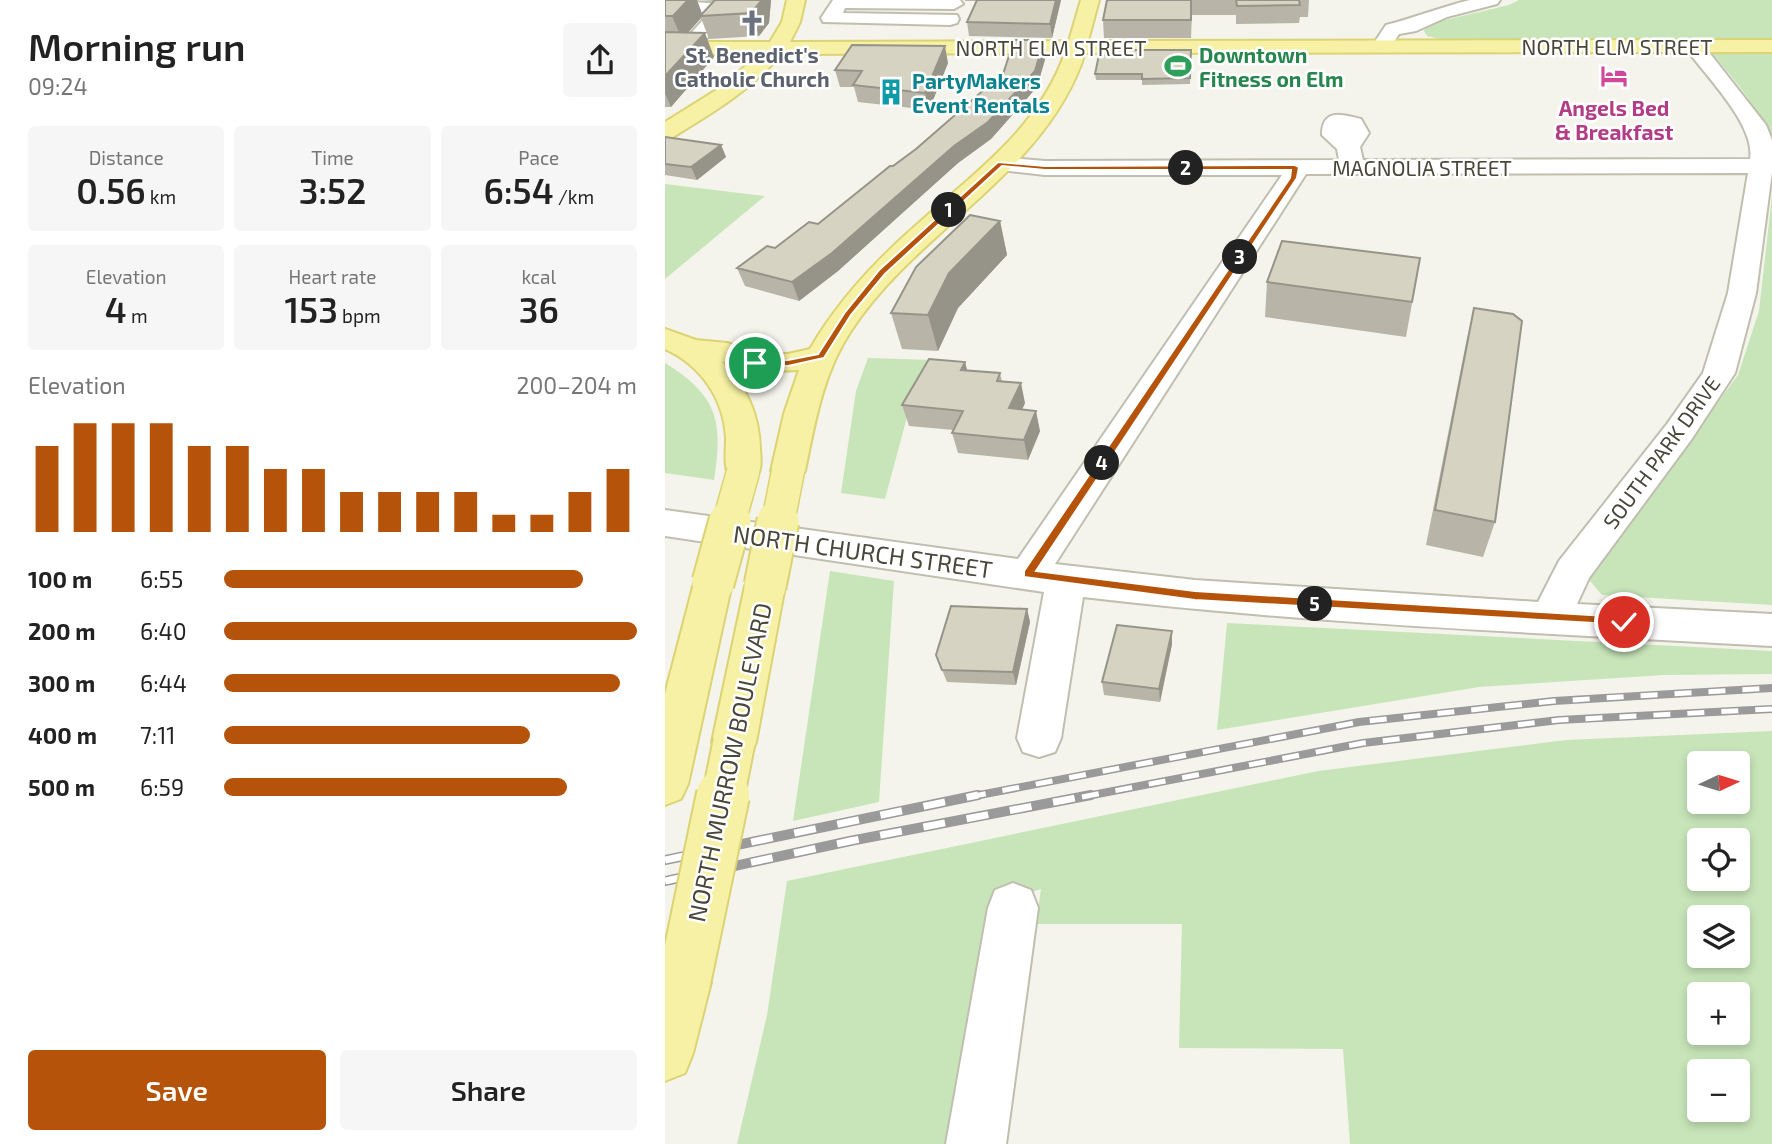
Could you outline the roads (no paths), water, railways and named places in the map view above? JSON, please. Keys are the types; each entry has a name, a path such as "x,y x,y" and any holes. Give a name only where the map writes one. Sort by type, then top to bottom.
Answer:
{"main road":[{"name":"NORTH MURROW BOULEVARD","path":"665,1053 684,982 808,384 821,356 848,314 882,272 1000,164 1046,113 1062,87 1090,0"},
{"path":"665,132 731,89 775,48 794,9"},
{"name":"NORTH ELM STREET","path":"665,48 775,48 866,41 948,21 1077,47 1772,46"},
{"path":"677,343 727,352 755,363 788,363 821,356"},
{"path":"668,770 743,472 744,440 741,415 730,390 712,368 677,343"}],"street":[{"path":"1383,46 1393,29 1409,27 1440,13 1491,0"},
{"path":"866,41 821,34 839,3 920,2 948,21"},
{"path":"665,16 673,11 687,9 723,9 688,48"},
{"path":"794,9 830,19 948,21"},
{"path":"1409,27 1417,33 1416,46"},
{"name":"SOUTH PARK DRIVE","path":"1550,618 1573,571 1679,432 1719,373 1742,293 1763,151 1758,130 1695,46"},
{"name":"MAGNOLIA STREET","path":"1000,164 1045,168 1295,167 1350,157 1760,166"},
{"path":"1039,738 1047,577 1294,178 1295,167"},
{"name":"NORTH CHURCH STREET","path":"665,523 1195,595 1772,630"},
{"path":"976,1144 1013,908"}],"railway":[{"path":"969,797 1359,722 1554,701 1772,688"},
{"path":"1082,797 1363,743 1559,720 1772,709"},
{"path":"665,860 978,795"},
{"path":"665,881 850,841 1091,795"}],"place":[{"name":"St. Benedict's Catholic Church","path":"752,23"},
{"name":"Downtown Fitness on Elm","path":"1178,66"},
{"name":"Angels Bed & Breakfast","path":"1614,76"},
{"name":"PartyMakers Event Rentals","path":"891,92"}]}
